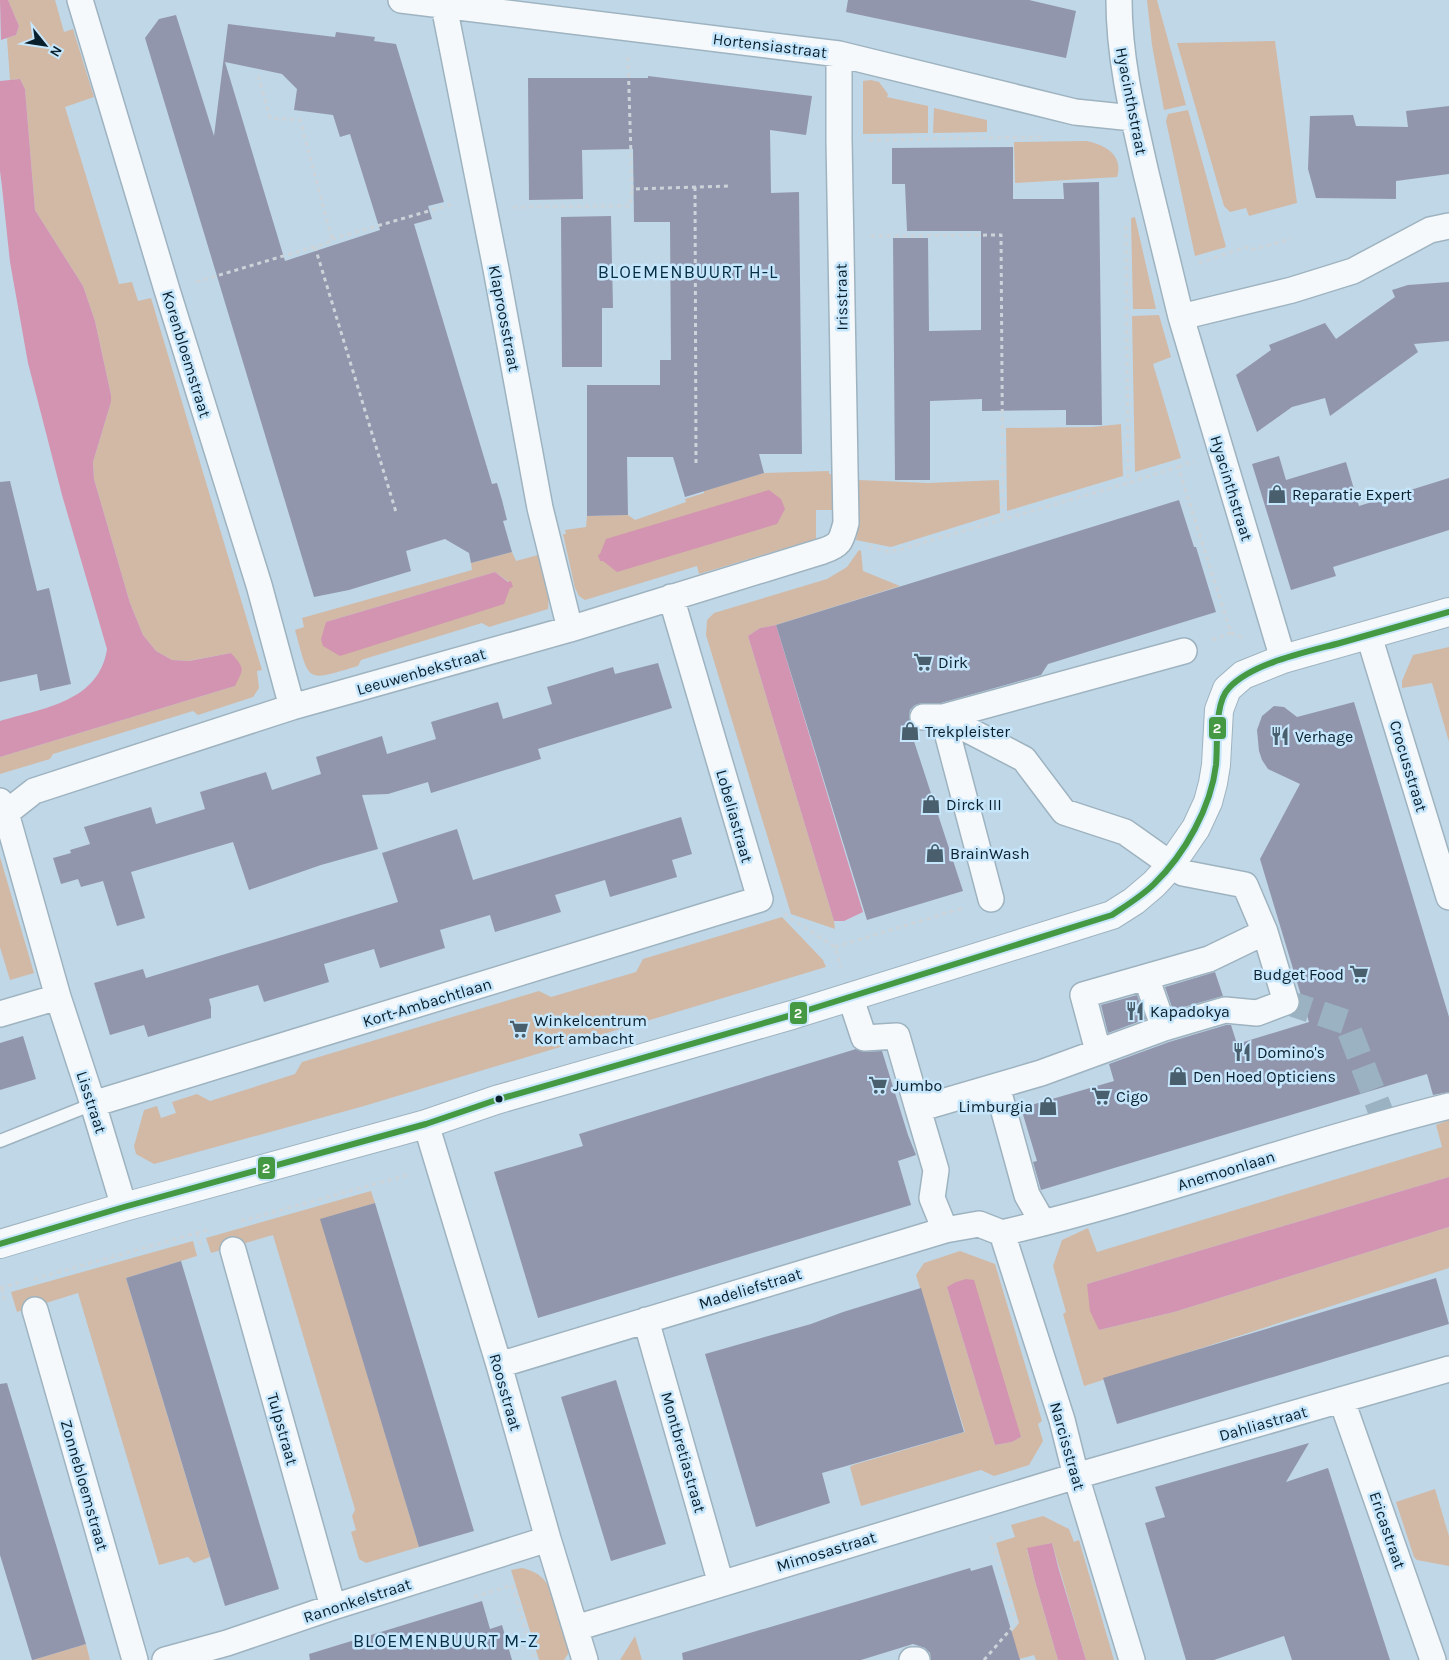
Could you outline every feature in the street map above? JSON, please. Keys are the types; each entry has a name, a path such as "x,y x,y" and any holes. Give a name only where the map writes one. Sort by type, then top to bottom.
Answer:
{"street":[{"name":"Korenbloemstraat","path":"80,0 167,290 259,585 292,707"},
{"name":"Hortensiastraat","path":"401,0 839,54 1074,112 1133,118"},
{"name":"Hyacinthstraat","path":"1119,0 1119,32 1133,118 1181,317 1283,659"},
{"name":"Klaproosstraat","path":"444,6 540,508 570,629"},
{"name":"Irisstraat","path":"839,54 838,140 846,523 842,540"},
{"path":"1181,317 1292,290 1353,271 1430,230 1449,226"},
{"name":"Leeuwenbekstraat","path":"2,810 34,791 292,707 570,629 828,549 834,547 842,540"},
{"name":"Lobeliastraat","path":"671,598 760,899"},
{"path":"0,1244 426,1124 496,1100 792,1015 1112,915 1134,901 1154,884 1171,864 1196,828 1208,802 1216,765 1218,710 1227,689 1243,675 1283,659 1449,612"},
{"name":"Crocusstraat","path":"1368,636 1449,897"},
{"path":"933,717 1184,651"},
{"path":"918,1110 1041,1073 1164,1028 1225,1010 1257,1013 1286,1002 1264,932 1245,885 1184,873 1126,832 1064,812 1024,759 933,717"},
{"path":"933,717 991,899"},
{"name":"Lisstraat","path":"2,810 124,1208"},
{"name":"Kort-Ambachtlaan","path":"93,1104 760,899"},
{"path":"1098,1051 1083,996 1209,959 1264,932"},
{"path":"1146,977 1164,1028"},
{"path":"0,1014 58,996"},
{"path":"850,996 864,1038 897,1036 936,1170 932,1198 945,1230"},
{"path":"997,1086 1027,1195 1043,1223"},
{"name":"Anemoonlaan","path":"1002,1233 1064,1218 1385,1123 1449,1106"},
{"name":"Roosstraat","path":"426,1124 585,1660"},
{"name":"Madeliefstraat","path":"499,1365 945,1230 979,1224 1002,1233"},
{"name":"Narcisstraat","path":"1002,1233 1062,1420 1076,1476 1132,1660"},
{"name":"Tulpstraat","path":"233,1250 333,1607"},
{"name":"Zonnebloemstraat","path":"35,1310 135,1660"},
{"name":"Montbretiastraat","path":"646,1320 721,1584"},
{"name":"Dahliastraat","path":"1076,1476 1449,1368"},
{"name":"Ericastraat","path":"1342,1400 1433,1660"},
{"name":"Mimosastraat","path":"576,1628 1076,1476"},
{"name":"Ranonkelstraat","path":"165,1660 230,1652 333,1607 548,1539"},
{"path":"912,1660 917,1660"}],"lane":[{"path":"0,1141 93,1104"}],"path":[{"path":"642,31 627,50 632,189 728,186"},
{"path":"167,290 315,247 332,239 300,120 270,118 258,75"},
{"path":"838,140 1046,137"},
{"path":"695,187 696,464"},
{"path":"1126,221 1128,483"},
{"path":"840,236 1001,235 1003,520"},
{"path":"1169,268 1192,265 1246,247 1251,250 1291,240"},
{"path":"315,247 396,512"},
{"path":"842,540 891,552 1178,467 1230,633 1184,651"},
{"path":"760,899 835,947 850,996"},
{"path":"835,947 991,899"},
{"path":"981,1504 1016,1623 984,1660"},
{"path":"465,1599 512,1585 535,1660"}],"shaded area":[{"path":"0,0 8,0 19,26 16,35 1,40"},
{"path":"8,0 55,0 64,32 73,29 94,97 65,107 119,284 132,282 138,301 151,298 262,670 257,671 259,688 253,697 198,715 193,711 53,754 50,759 0,774 0,757 235,686 231,653 188,661 172,660 156,651 143,635 130,603 94,479 93,462 111,402 111,395 95,321 83,286 35,210 25,89 20,79 10,80 7,38 16,35 19,26"},
{"path":"1147,0 1157,0 1186,105 1164,110 1152,45"},
{"path":"1275,41 1297,203 1249,216 1246,208 1230,212 1224,206 1177,43"},
{"path":"20,79 25,89 35,210 83,286 95,321 111,395 111,402 93,462 94,479 130,603 143,635 156,651 172,660 189,661 231,653 242,669 235,686 0,757 0,721 51,706 81,692 93,681 102,667 107,649 62,495 28,363 10,262 0,171 0,81"},
{"path":"863,81 879,82 888,94 887,97 928,106 928,133 863,134"},
{"path":"934,108 987,120 987,132 933,133"},
{"path":"1188,110 1226,247 1195,256 1166,121 1168,114"},
{"path":"1087,141 1100,145 1111,152 1118,163 1117,177 1015,183 1014,142"},
{"path":"1135,217 1156,309 1133,309 1131,218"},
{"path":"1159,315 1171,357 1153,364 1181,458 1135,472 1132,316"},
{"path":"1121,424 1123,476 1007,511 1006,428 1093,427"},
{"path":"829,471 829,474 832,474 833,510 816,510 816,539 699,574 697,566 585,600 579,596 575,588 563,534 566,534 565,530 586,527 587,516 628,515 635,520 686,502 685,499 704,493 704,491 764,473"},
{"path":"858,480 928,483 999,480 1000,513 891,547 856,540 858,530"},
{"path":"769,490 781,499 785,509 777,524 617,572 603,561 600,561 598,555 606,539"},
{"path":"859,550 861,551 863,571 900,586 776,625 760,628 748,636 835,929 791,914 706,635 707,620 714,613 827,579 847,567"},
{"path":"512,552 516,561 538,555 539,559 542,558 549,595 548,609 489,627 482,623 361,660 358,666 327,675 318,676 312,674 307,669 295,630 304,627 302,618 472,570 471,563","holes":["495,572 509,582 326,622"]},
{"path":"495,572 508,582 511,581 513,587 510,588 504,604 340,656 323,646 321,639 326,622"},
{"path":"776,625 863,912 844,921 834,921 748,636 760,628"},
{"path":"1449,647 1449,742 1432,683 1402,688 1402,681 1413,655"},
{"path":"0,857 34,973 10,980 0,947"},
{"path":"782,917 823,960 826,967 364,1106 154,1164 136,1154 134,1146 144,1110 157,1106 161,1118 176,1113 172,1102 197,1094 210,1101 295,1074 302,1062 539,991 551,997 636,972 643,959"},
{"path":"1449,1120 1449,1177 1087,1284 1099,1330 1174,1312 1449,1227 1449,1268 1084,1386 1063,1314 1066,1312 1053,1266 1062,1240 1088,1228 1097,1252 1442,1147 1436,1125"},
{"path":"1449,1177 1449,1227 1174,1312 1099,1330 1090,1311 1087,1284"},
{"path":"371,1191 375,1203 321,1220 419,1547 366,1563 359,1559 351,1532 356,1530 352,1516 355,1510 354,1506 273,1235 211,1253 206,1238"},
{"path":"193,1241 197,1256 126,1278 210,1557 194,1563 188,1557 159,1565 78,1293 17,1312 11,1292"},
{"path":"960,1251 995,1264 1042,1421 1038,1424 1043,1441 1029,1465 994,1476 981,1470 861,1506 850,1467 965,1432 916,1275 924,1263","holes":["947,1287 1021,1437 1012,1442 995,1445"]},
{"path":"966,1279 974,1280 1021,1437 1012,1442 995,1445 947,1287"},
{"path":"1435,1489 1449,1536 1449,1566 1417,1560 1414,1557 1396,1502"},
{"path":"1043,1516 1069,1529 1074,1542 1079,1540 1114,1660 1086,1660 1052,1543 1027,1549 1058,1660 1036,1660 1034,1655 1016,1660 988,1660 1019,1623 996,1543 1015,1537 1011,1525"},
{"path":"1052,1543 1086,1660 1058,1660 1035,1581 1027,1548"},
{"path":"522,1568 538,1574 549,1587 569,1650 564,1660 539,1660 511,1570"},
{"path":"635,1636 642,1660 620,1660"},
{"path":"86,1644 90,1660 33,1660"}],"building":[{"path":"848,0 1029,0 1076,11 1066,58 846,12"},
{"path":"176,15 214,136 228,24 335,37 336,32 375,37 374,41 396,44 444,202 428,206 432,219 414,224 492,484 497,483 507,520 503,521 512,552 471,563 469,553 445,539 406,551 411,571 349,590 314,597 145,38 159,19","holes":["225,62 282,74 297,89 294,110 333,115 340,137 350,134 380,230 285,261"]},
{"path":"648,76 812,96 806,135 770,130 771,193 799,192 802,454 759,454 764,473 685,497 673,457 627,457 628,515 587,516 587,385 660,385 660,360 671,360 670,222 634,222 633,149 582,150 583,199 529,200 528,78 648,78"},
{"path":"1449,106 1449,174 1396,181 1396,199 1316,198 1308,169 1310,116 1353,115 1356,126 1408,127 1406,111"},
{"path":"1013,147 1013,199 1064,199 1063,183 1099,182 1102,425 1066,425 1066,410 982,411 982,399 930,401 930,480 895,480 893,238 928,238 929,331 981,330 981,231 907,231 905,184 892,184 892,148"},
{"path":"611,216 613,308 602,308 602,367 562,367 561,217"},
{"path":"1449,282 1449,341 1414,344 1418,352 1330,416 1325,398 1292,407 1257,432 1236,375 1271,350 1269,345 1325,323 1336,339 1395,297 1392,290 1408,285"},
{"path":"1279,456 1286,480 1346,462 1359,506 1449,478 1449,530 1333,567 1336,576 1291,590 1252,464"},
{"path":"10,481 37,591 49,588 71,684 40,691 37,674 0,682 0,482"},
{"path":"1179,500 1216,612 1048,664 1041,675 941,703 915,705 910,710 909,717 912,726 909,726 963,891 867,920 776,625"},
{"path":"658,663 672,708 538,749 541,759 431,793 428,782 388,794 362,795 378,849 321,865 249,890 233,842 131,872 145,918 117,926 103,881 81,887 78,879 61,884 53,858 71,853 70,850 90,844 84,827 151,807 156,824 205,809 200,792 266,772 272,790 321,774 316,757 382,736 387,754 436,739 431,722 498,702 503,719 552,704 547,687 613,667 615,674"},
{"path":"1354,702 1449,1017 1449,1092 1433,1095 1427,1074 1041,1190 1033,1162 1037,1161 1021,1108 1114,1081 1109,1064 1169,1042 1231,1025 1237,1044 1309,1022 1260,859 1300,784 1268,769 1259,751 1257,730 1262,716 1274,706 1284,707 1297,717"},
{"path":"681,817 692,854 672,860 677,877 610,897 605,880 555,895 561,912 495,932 490,915 440,930 445,948 380,968 374,949 324,964 329,982 264,1002 258,985 209,999 211,1018 148,1037 144,1025 110,1035 94,983 143,969 146,978 398,902 382,853 457,829 473,880"},
{"path":"1215,972 1223,996 1173,1010 1165,987"},
{"path":"1137,995 1146,1019 1108,1033 1101,1005"},
{"path":"23,1036 36,1079 0,1090 0,1043"},
{"path":"856,1049 864,1052 882,1051 916,1155 898,1161 911,1205 538,1318 494,1172 583,1146 579,1134"},
{"path":"375,1203 474,1531 419,1547 320,1219"},
{"path":"181,1261 279,1589 225,1606 126,1278"},
{"path":"1436,1278 1449,1324 1117,1424 1103,1378"},
{"path":"921,1288 964,1432 822,1473 830,1503 756,1527 705,1354 811,1324"},
{"path":"616,1380 666,1544 611,1561 561,1397"},
{"path":"7,1383 86,1644 33,1660 0,1555 0,1384"},
{"path":"1309,1443 1286,1482 1328,1468 1390,1660 1292,1660 1284,1636 1214,1660 1186,1660 1145,1523 1165,1517 1155,1487"},
{"path":"992,1565 1020,1660 931,1660 930,1653 925,1648 913,1644 861,1660 683,1660 682,1653 970,1568 971,1571"},
{"path":"482,1601 490,1629 502,1625 512,1660 310,1660 309,1654"}],"tunnel":[{"path":"1286,1002 1346,1022 1385,1123"}],"transit line":[{"name":"2","path":"0,1244 124,1207 426,1124 496,1100 792,1015 1112,915 1154,884 1176,859 1195,829 1209,797 1213,781 1221,703 1229,688 1239,679 1266,665 1296,655 1449,612"}],"place":[{"name":"Reparatie Expert","path":"1277,494"},
{"name":"Dirk","path":"923,662"},
{"name":"Trekpleister","path":"910,731"},
{"name":"Verhage","path":"1280,736"},
{"name":"Dirck III","path":"931,804"},
{"name":"BrainWash","path":"935,853"},
{"name":"Budget Food","path":"1359,974"},
{"name":"Kapadokya","path":"1135,1011"},
{"name":"Winkelcentrum Kort ambacht","path":"519,1029"},
{"name":"Domino's","path":"1242,1052"},
{"name":"Den Hoed Opticiens","path":"1178,1076"},
{"name":"Jumbo","path":"878,1085"},
{"name":"Cigo","path":"1101,1096"},
{"name":"Limburgia","path":"1048,1106"}],"district":[{"name":"BLOEMENBUURT H-L","path":"688,272"},
{"name":"BLOEMENBUURT M-Z","path":"446,1641"}]}
